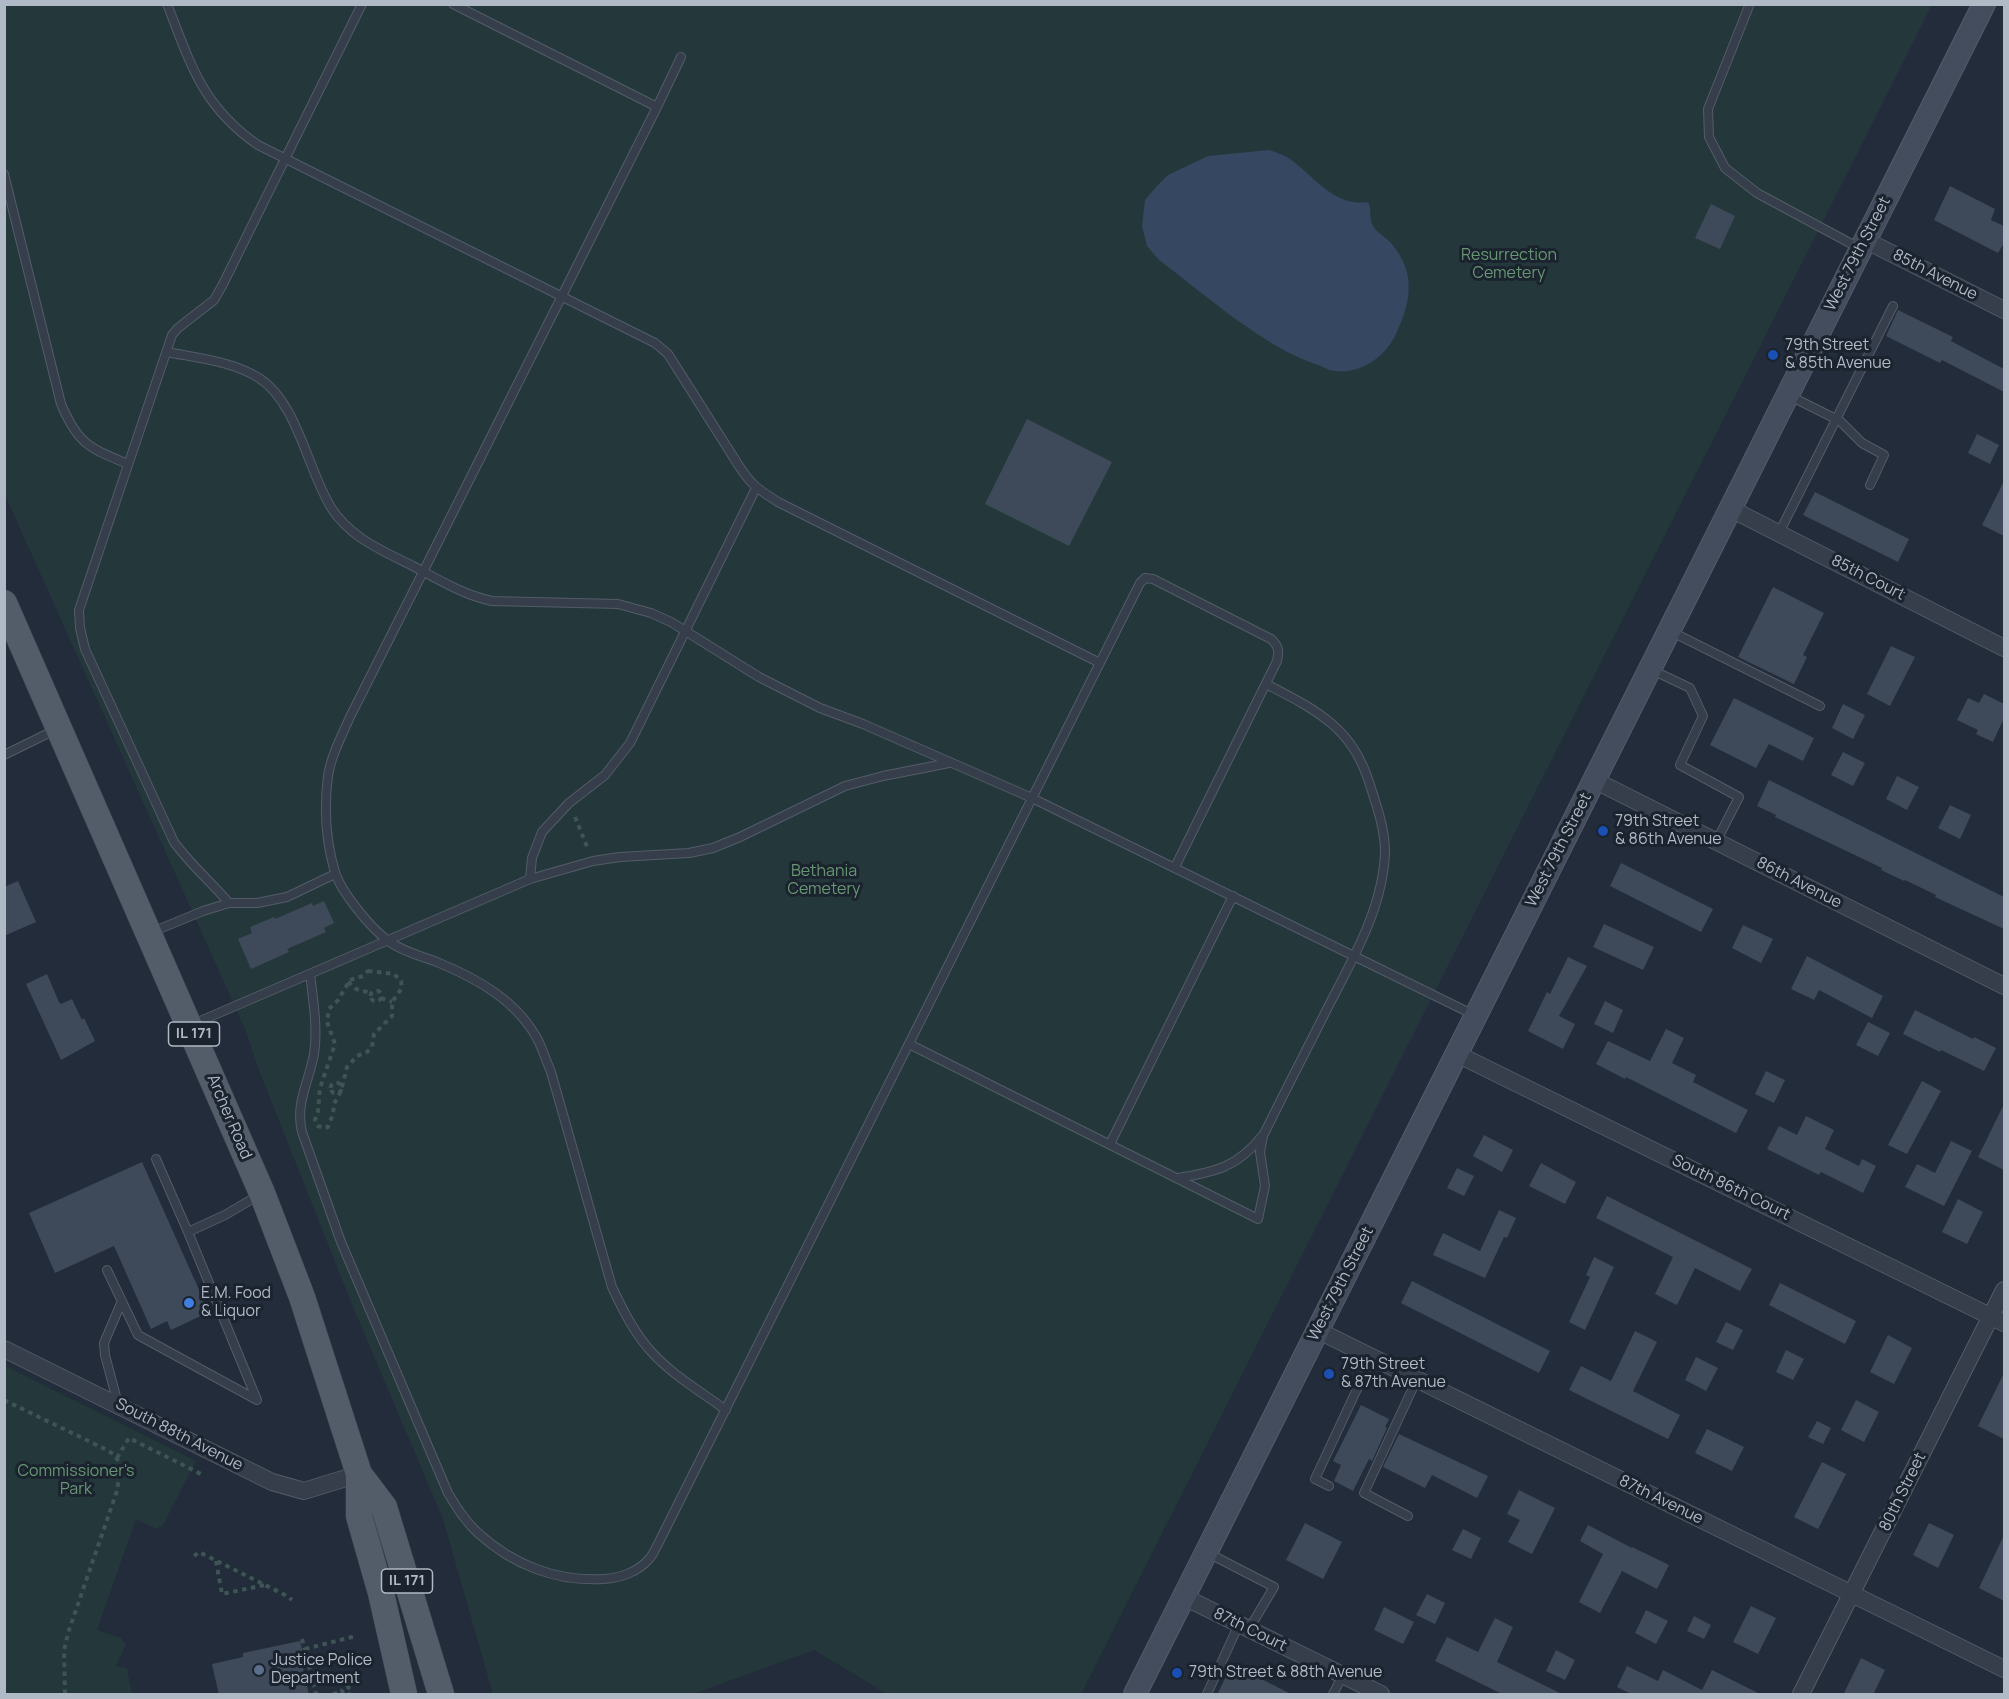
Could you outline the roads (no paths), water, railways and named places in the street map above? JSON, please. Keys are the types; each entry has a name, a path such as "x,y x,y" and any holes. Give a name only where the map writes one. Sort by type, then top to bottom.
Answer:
{"main road":[{"name":"West 79th Street","path":"1135,1695 1984,4"},
{"name":"Archer Road","path":"4,603 262,1193 302,1297 359,1474 359,1516 381,1593 404,1695"},
{"name":"Archer Road","path":"359,1474 384,1506 441,1695"}],"street":[{"name":"85th Avenue","path":"1863,245 2004,310"},
{"name":"85th Court","path":"1731,509 2004,648"},
{"name":"86th Avenue","path":"1594,780 2004,987"},
{"name":"South 86th Court","path":"1456,1054 1998,1320"},
{"name":"80th Street","path":"1801,1695 1998,1320 2004,1290"},
{"name":"87th Avenue","path":"1317,1330 2004,1669"},
{"name":"South 88th Avenue","path":"4,1349 272,1482 304,1491 359,1474"},
{"name":"87th Court","path":"1184,1597 1381,1695"}],"lane":[{"path":"166,4 195,73 213,103 238,131 258,145 639,333 668,354 739,466 756,488 778,502 1100,663"},
{"path":"228,903 174,842 85,649 80,628 80,610 172,336 178,328 214,300 362,4"},
{"path":"453,4 657,107"},
{"path":"1749,6 1708,109 1709,137 1725,168 1757,193 1863,245"},
{"path":"681,57 350,717 329,774 326,806 336,874 351,900 387,940 407,951 466,974 492,990 518,1012 538,1041 550,1072 612,1287 628,1319 648,1348 674,1372 726,1410"},
{"path":"4,174 61,404 70,426 82,441 97,451 128,464"},
{"path":"1779,533 1893,306"},
{"path":"167,352 225,364 261,379 285,408 304,445 319,484 332,509 344,524 369,543 423,572 476,597 492,601 618,604 651,613 759,677 820,708 863,724 1032,798 1476,1016"},
{"path":"1788,395 1840,421 1862,443 1884,454 1870,485"},
{"path":"530,879 532,858 542,832 569,803 605,775 630,743 756,488"},
{"path":"310,974 315,1052 300,1110 302,1132 341,1242 448,1493 460,1514 478,1533 520,1561 541,1571 567,1579 616,1578 635,1570 648,1560 658,1544 1140,583 1145,578 1153,579 1271,639 1277,645 1279,652 1266,684 1174,867"},
{"path":"1669,630 1820,706"},
{"path":"1650,669 1690,688 1702,716 1680,765 1739,797 1716,842"},
{"path":"1178,1178 1206,1174 1223,1168 1251,1150 1263,1136 1354,956 1373,912 1381,881 1385,850 1381,816 1354,748 1334,726 1304,703 1266,684"},
{"path":"4,755 58,729"},
{"path":"190,1026 530,879 593,861 689,853 712,848 740,837 845,786 950,763"},
{"path":"149,933 228,903 257,903 287,897 336,874"},
{"path":"1110,1144 1233,896"},
{"path":"909,1044 1258,1219 1265,1186 1260,1152 1263,1136"},
{"path":"107,1270 138,1335 257,1400 156,1159"},
{"path":"188,1232 225,1215 262,1193"},
{"path":"118,1404 104,1343 122,1301"},
{"path":"1329,1486 1315,1479 1372,1357"},
{"path":"1408,1516 1364,1493 1417,1379"},
{"path":"1206,1552 1274,1587 1244,1627 1207,1695"},
{"path":"1333,1695 1343,1675"}],"water":[{"path":"1269,150 1287,157 1333,194 1355,202 1368,202 1373,227 1391,243 1405,266 1409,288 1408,300 1395,336 1378,358 1362,367 1344,371 1331,370 1297,357 1277,346 1215,304 1159,260 1147,246 1142,226 1145,200 1168,175 1208,156"}],"place":[{"name":"79th Street & 85th Avenue","path":"1773,355"},
{"name":"79th Street & 86th Avenue","path":"1603,831"},
{"name":"E.M. Food & Liquor","path":"189,1303"},
{"name":"79th Street & 87th Avenue","path":"1329,1374"},
{"name":"Justice Police Department","path":"259,1670"},
{"name":"79th Street & 88th Avenue","path":"1177,1673"}],"park label":[{"name":"Resurrection Cemetery","path":"1509,265"},
{"name":"Bethania Cemetery","path":"824,881"},
{"name":"Commissioner's Park","path":"76,1481"}]}
